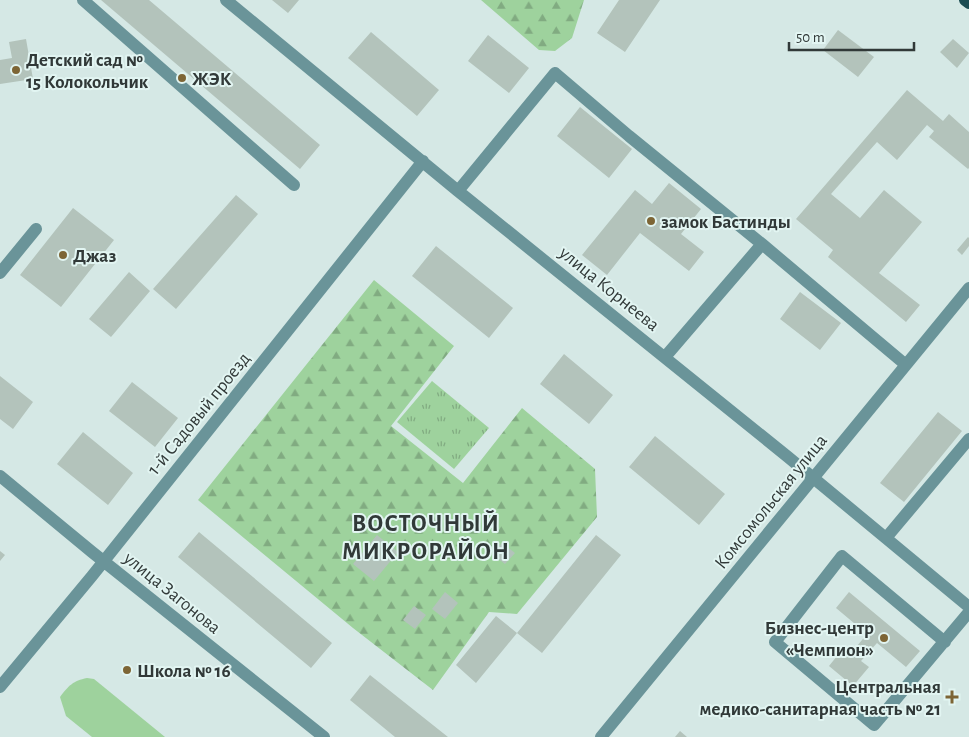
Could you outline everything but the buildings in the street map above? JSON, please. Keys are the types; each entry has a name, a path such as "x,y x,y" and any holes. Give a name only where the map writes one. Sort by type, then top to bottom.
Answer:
{"main road":[{"path":"965,0 969,3"}],"street":[{"path":"83,0 294,185"},
{"name":"улица Корнеева","path":"226,0 969,607"},
{"path":"458,191 555,73 906,365"},
{"name":"1-й Садовый проезд","path":"0,687 104,561 423,161"},
{"path":"0,273 36,229"},
{"path":"664,357 762,244"},
{"name":"Комсомольская улица","path":"601,737 969,288"},
{"path":"886,538 969,439"},
{"name":"улица Загонова","path":"0,476 324,737"},
{"path":"945,642 842,556 775,642 874,725 945,642 969,612"}],"green space":[{"path":"481,0 584,0 572,38 555,51 539,50"},
{"path":"374,280 454,346 391,426 463,483 522,408 595,469 597,517 517,614 489,612 433,690 353,628 198,500"},
{"path":"432,381 489,428 454,469 397,422"},
{"path":"87,678 94,679 165,737 92,737 66,716 60,697 72,684"}],"place":[{"name":"Детский сад № 15 Колокольчик","path":"16,70"},
{"name":"ЖЭК","path":"182,78"},
{"name":"замок Бастинды","path":"651,221"},
{"name":"Джаз","path":"63,255"},
{"name":"Бизнес-центр «Чемпион»","path":"884,638"},
{"name":"Школа № 16","path":"127,670"},
{"name":"Центральная медико-санитарная часть № 21","path":"952,697"}],"district":[{"name":"ВОСТОЧНЫЙ МИКРОРАЙОН","path":"426,537"}]}
